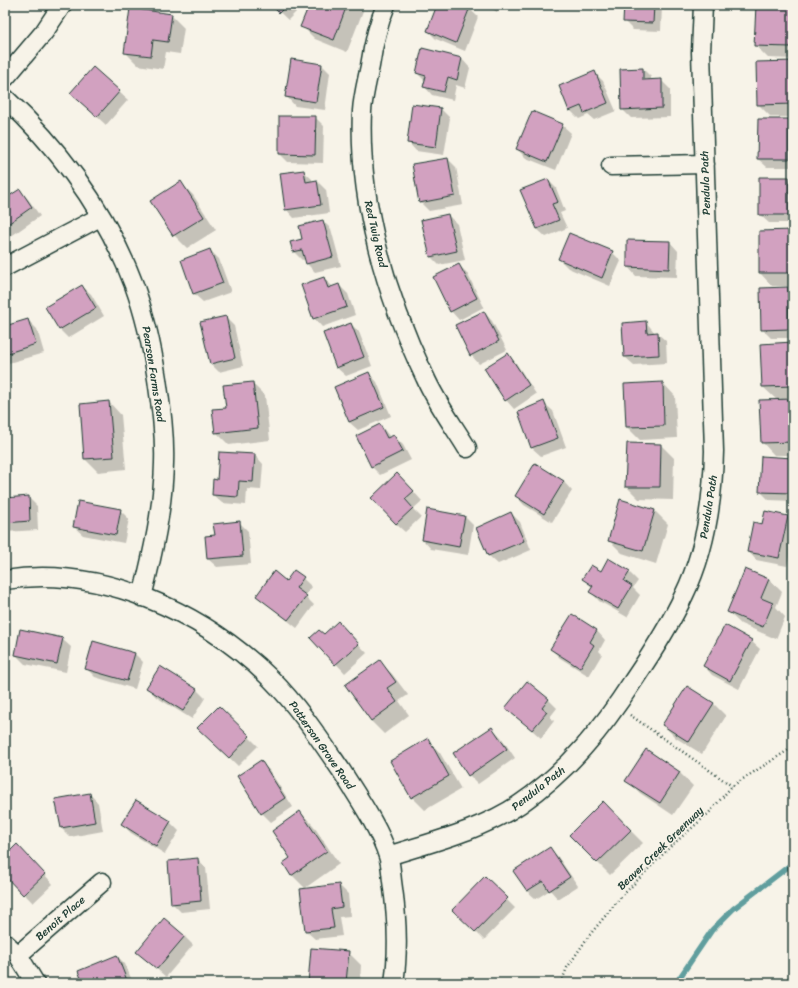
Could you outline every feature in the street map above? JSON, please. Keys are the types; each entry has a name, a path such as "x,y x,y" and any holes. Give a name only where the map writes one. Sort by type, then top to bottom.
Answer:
{"street":[{"path":"5,78 44,32 62,5"},
{"name":"Red Twig Road","path":"386,5 373,46 362,110 362,144 371,217 392,301 406,337 425,379 467,448"},
{"name":"Pendula Path","path":"388,856 471,828 498,817 519,805 548,783 593,739 617,706 666,631 685,594 703,539 713,475 710,321 701,52 703,5"},
{"name":"Pearson Farms Road","path":"5,98 27,119 55,150 80,182 118,250 134,285 153,353 161,404 164,463 161,500 155,540 142,597"},
{"path":"611,166 705,164"},
{"path":"5,267 100,217"},
{"name":"Patterson Grove Road","path":"5,580 50,576 105,586 142,597 182,614 220,637 246,657 271,680 296,706 349,782 388,856 396,910 398,944 394,983"},
{"name":"Benoit Place","path":"11,949 102,882"},
{"path":"11,949 35,983"}],"path":[{"path":"626,713 732,786"},
{"name":"Beaver Creek Greenway","path":"561,983 567,968 588,937 620,898 671,846 708,814 732,786 793,747"}],"building":[{"path":"271,5 287,5 279,13"},
{"path":"309,5 347,5 334,40 300,27"},
{"path":"437,5 464,5 470,7 456,43 427,31"},
{"path":"624,5 654,5 653,23 623,22"},
{"path":"756,5 793,5 791,47 754,46"},
{"path":"130,8 172,14 168,42 153,40 151,56 124,53"},
{"path":"422,48 462,58 457,80 448,77 444,92 423,87 426,76 416,73"},
{"path":"291,59 322,64 316,102 285,97"},
{"path":"793,61 793,104 757,105 756,62"},
{"path":"93,67 120,91 97,117 70,93"},
{"path":"643,68 643,80 662,79 662,108 621,110 620,69"},
{"path":"595,71 608,103 584,113 581,106 569,111 559,86"},
{"path":"412,104 441,108 436,147 407,143"},
{"path":"532,111 563,124 547,162 516,149"},
{"path":"279,116 316,116 315,155 279,154"},
{"path":"758,119 789,119 789,159 757,159"},
{"path":"448,158 455,196 419,203 412,164"},
{"path":"304,170 306,182 317,180 321,205 285,210 280,173"},
{"path":"759,177 789,177 789,215 759,215"},
{"path":"548,179 558,202 552,204 559,220 537,229 520,190"},
{"path":"181,181 204,217 173,236 150,201"},
{"path":"20,189 32,207 5,226 5,191 9,196"},
{"path":"448,214 457,251 430,257 421,220"},
{"path":"323,220 333,257 306,264 302,250 293,252 290,242 302,239 299,226"},
{"path":"793,230 793,273 759,273 759,231"},
{"path":"569,233 613,251 602,278 558,259"},
{"path":"627,240 670,241 669,269 627,267"},
{"path":"210,249 223,283 193,294 181,260"},
{"path":"459,264 477,298 450,312 433,277"},
{"path":"324,277 328,288 339,284 347,307 313,319 301,285"},
{"path":"82,285 96,308 59,330 45,307"},
{"path":"788,287 789,329 761,330 760,288"},
{"path":"484,311 499,341 470,356 455,325"},
{"path":"226,316 235,358 210,364 200,322"},
{"path":"28,319 36,344 5,354 5,326"},
{"path":"646,321 647,333 658,332 659,355 624,357 622,323"},
{"path":"351,323 364,357 336,368 323,333"},
{"path":"793,342 793,386 762,387 760,344"},
{"path":"508,353 529,385 505,401 484,368"},
{"path":"369,372 384,407 349,422 334,387"},
{"path":"253,382 258,428 215,433 212,409 226,408 223,385"},
{"path":"663,382 664,426 626,427 624,384"},
{"path":"793,399 793,442 761,443 759,400"},
{"path":"109,401 114,457 84,459 80,404"},
{"path":"544,401 558,438 531,448 518,412"},
{"path":"380,424 387,438 394,435 403,451 371,467 356,436"},
{"path":"627,443 661,444 660,487 625,487"},
{"path":"219,452 255,454 253,482 239,481 238,497 212,495 213,479 217,480"},
{"path":"761,456 793,458 793,493 759,492"},
{"path":"535,463 564,481 544,514 515,496"},
{"path":"397,473 414,491 405,499 413,508 396,524 371,498"},
{"path":"29,496 30,521 5,523 5,498"},
{"path":"620,499 655,510 643,551 608,541"},
{"path":"78,501 121,509 116,535 73,527"},
{"path":"427,509 465,516 459,547 422,540"},
{"path":"765,511 788,516 779,558 747,552 753,522 762,524"},
{"path":"511,512 524,541 488,556 476,528"},
{"path":"240,521 243,556 207,559 205,536 215,535 213,524"},
{"path":"608,558 630,571 624,581 632,586 618,609 589,592 593,586 582,579 591,565 601,571"},
{"path":"745,569 769,579 761,598 773,603 763,627 727,612"},
{"path":"294,570 304,577 296,588 307,596 288,620 256,596 274,571 286,581"},
{"path":"572,614 597,630 590,642 594,645 580,668 550,649"},
{"path":"338,621 359,644 335,665 310,638 319,630 324,634"},
{"path":"725,625 752,640 730,681 703,666"},
{"path":"20,629 63,638 57,664 15,655"},
{"path":"93,641 135,653 127,681 85,669"},
{"path":"380,660 396,682 387,688 397,702 371,721 345,685"},
{"path":"160,666 197,689 183,711 146,688"},
{"path":"527,681 549,699 542,708 547,712 532,730 505,708"},
{"path":"687,686 714,703 689,742 662,725"},
{"path":"219,706 250,736 229,758 197,728"},
{"path":"492,727 507,749 468,776 453,753"},
{"path":"428,738 449,776 411,798 390,761"},
{"path":"646,749 680,772 660,803 625,781"},
{"path":"261,760 285,798 261,814 237,776"},
{"path":"90,793 95,822 61,828 55,799"},
{"path":"136,800 171,821 156,846 121,824"},
{"path":"603,801 631,830 597,863 569,835"},
{"path":"300,811 327,851 291,876 283,863 290,858 272,831"},
{"path":"17,844 45,874 23,895 5,876 5,856"},
{"path":"550,847 570,877 549,891 543,881 527,891 513,871"},
{"path":"198,858 201,901 171,904 168,861"},
{"path":"485,876 508,898 475,932 452,910"},
{"path":"339,884 342,907 331,909 334,928 305,931 300,889"},
{"path":"164,918 185,936 157,969 136,952"},
{"path":"311,948 349,951 346,983 308,983"},
{"path":"117,955 128,983 83,983 78,971"},
{"path":"451,978 478,983 450,983"}],"waterway":[{"path":"676,983 712,930 733,909 793,863"}]}
